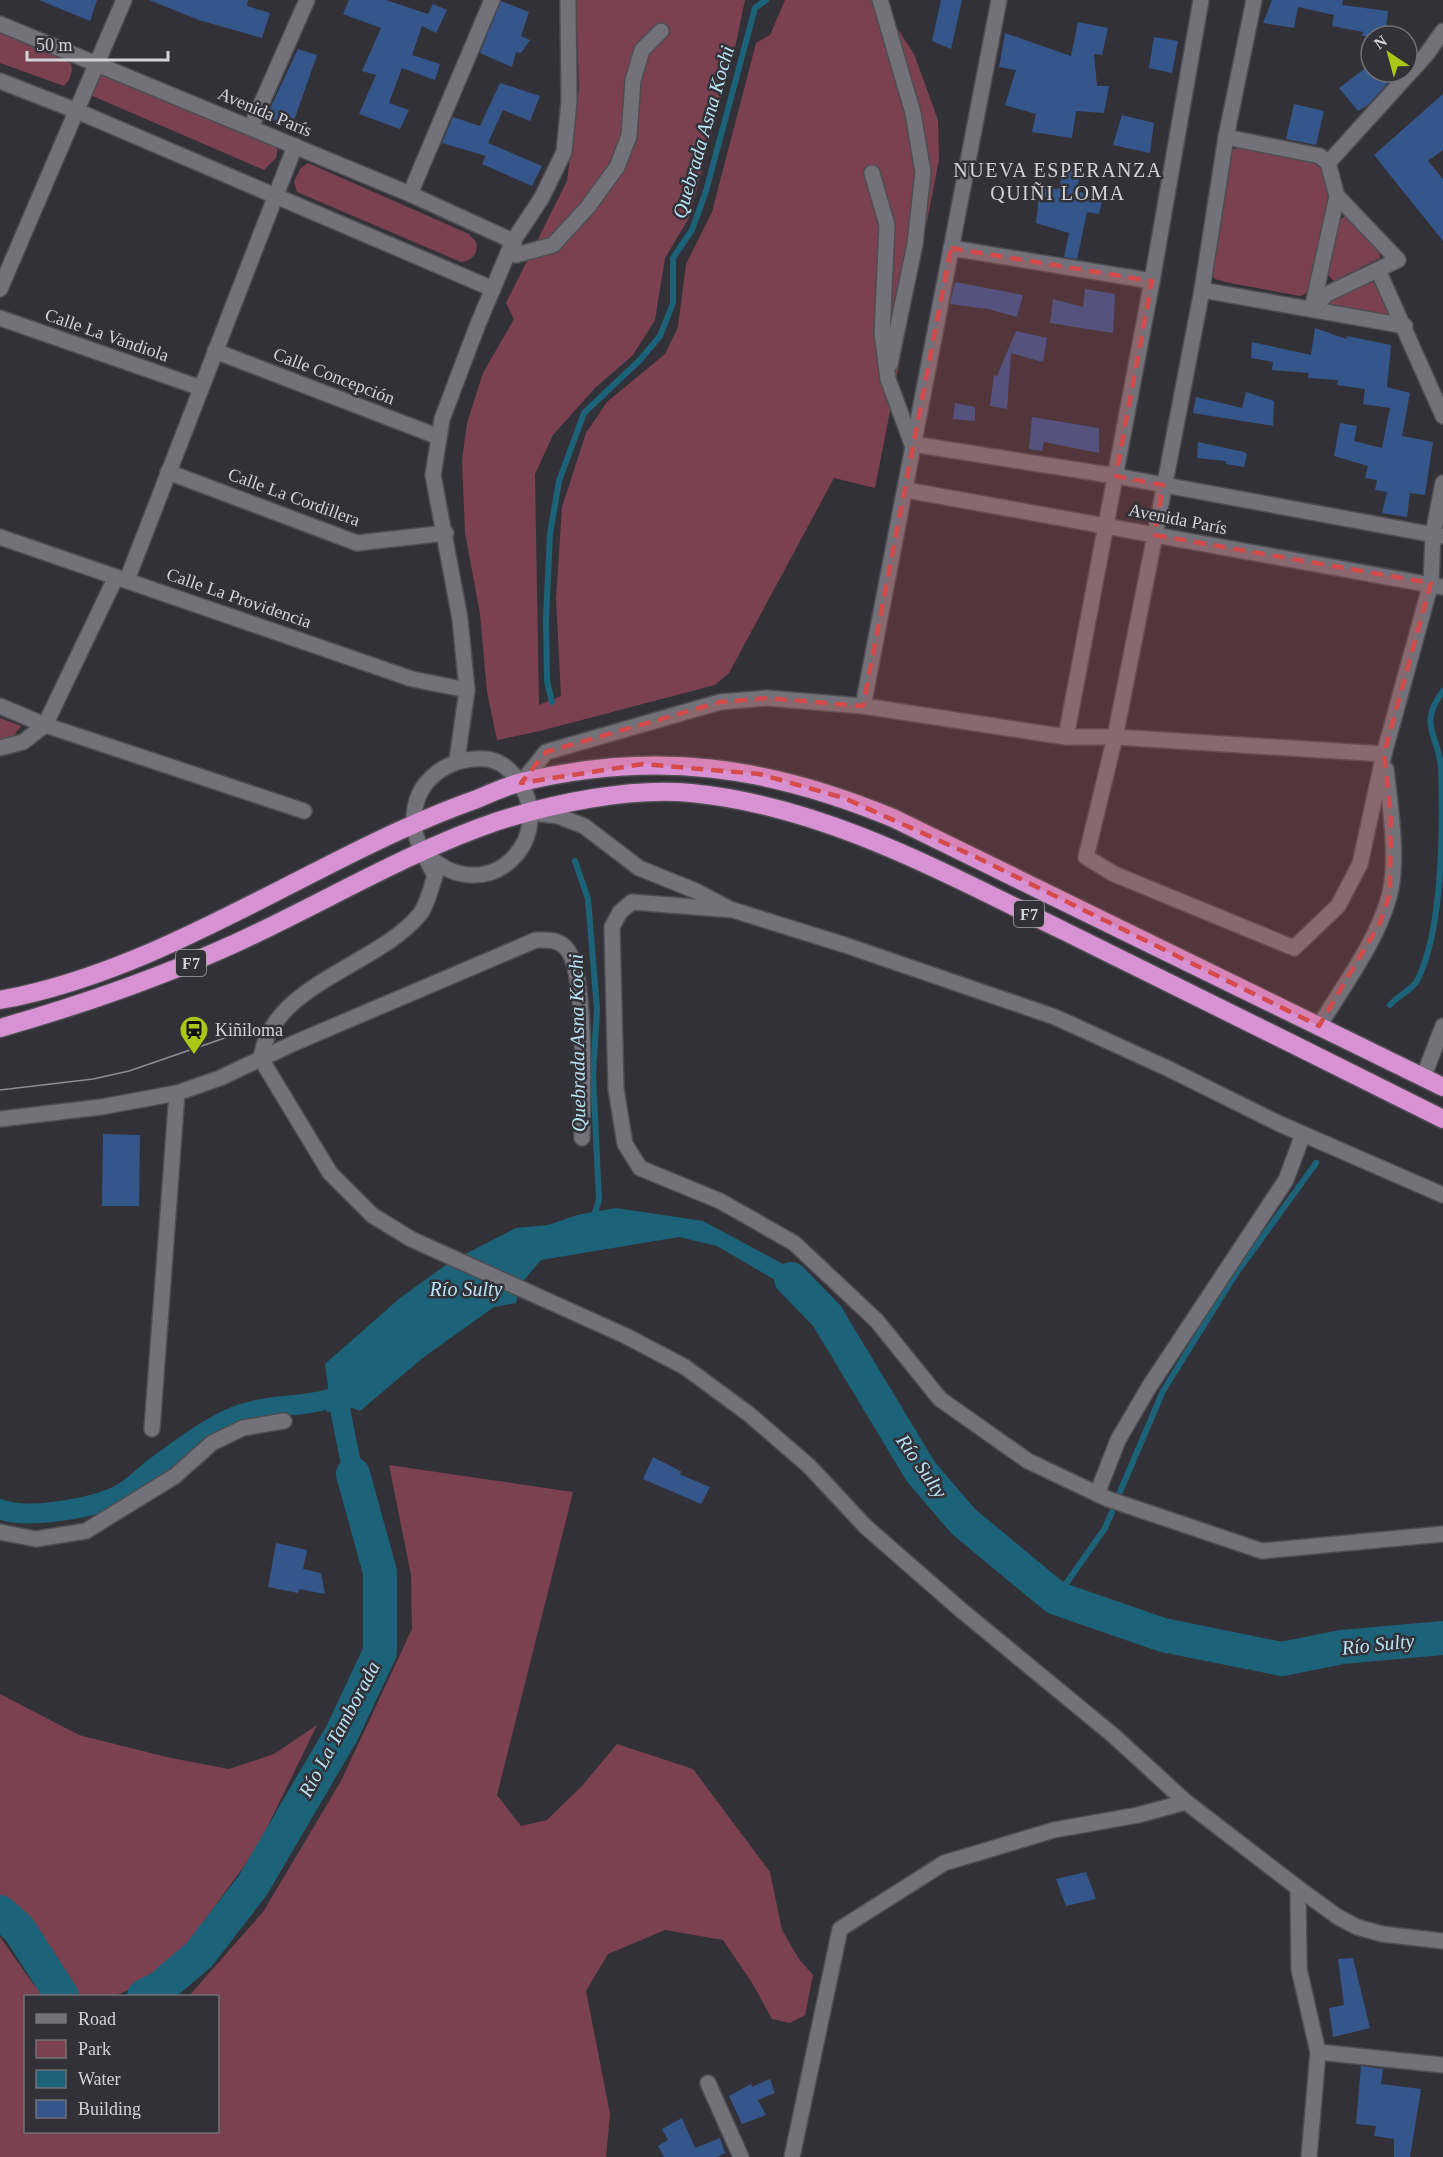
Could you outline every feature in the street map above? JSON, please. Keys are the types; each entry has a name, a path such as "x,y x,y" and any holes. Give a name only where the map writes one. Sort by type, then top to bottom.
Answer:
{"highway":[{"name":"F7","path":"0,1000 89,975 155,951 223,921 414,822 521,783 614,768 684,764 759,774 844,798 976,857 1443,1087"},
{"name":"F7","path":"0,1028 57,1012 154,979 237,942 424,852 500,821 531,812 622,795 690,792 748,801 828,824 923,862 1443,1119"}],"street":[{"path":"0,289 124,0"},
{"path":"251,127 307,0"},
{"path":"410,194 492,0"},
{"path":"457,760 467,690 460,619 446,534 433,475 442,419 493,289 513,241 541,199 564,152 569,102 568,0"},
{"path":"880,0 913,113 923,172 915,244 888,379"},
{"path":"863,706 999,0"},
{"path":"1066,737 1152,281 1201,0"},
{"path":"1254,0 1226,137 1202,290 1155,535 1115,737 1086,857 1114,874 1294,948 1338,906 1360,864 1384,754 1437,585 1438,535 1443,483"},
{"name":"Avenida París","path":"0,24 410,194 513,241 516,255 553,245 587,208 617,167 629,136 633,80 642,50 662,31"},
{"path":"1328,164 1426,56 1443,31"},
{"path":"0,81 77,111 493,289"},
{"path":"1226,137 1320,156 1328,164 1337,196 1398,260 1327,294 1312,309"},
{"path":"0,748 22,742 45,725 121,579 168,472 295,146"},
{"path":"872,173 887,225 882,333 888,379 912,444"},
{"path":"1312,309 1337,196"},
{"path":"951,248 1152,281"},
{"path":"1378,270 1405,326 1443,416"},
{"path":"1202,290 1405,326"},
{"name":"Calle La Vandiola","path":"0,318 201,388"},
{"name":"Calle Concepción","path":"215,351 439,437"},
{"name":"Avenida París","path":"912,444 1116,476 1438,535"},
{"name":"Calle La Cordillera","path":"168,472 357,543 446,534"},
{"name":"Avenida París","path":"906,490 1437,585"},
{"name":"Calle La Providencia","path":"0,537 412,679 467,690"},
{"path":"521,783 546,752 720,702 767,698 863,706 1066,737 1115,737 1384,754"},
{"path":"0,706 45,725 304,811"},
{"path":"1319,1026 1380,923 1390,894 1391,814 1384,754"},
{"path":"424,852 438,866 455,874 473,876 491,873 507,864 520,850 528,833 531,812 521,783 506,766 490,759 457,760 439,770 423,787 415,804 414,822 417,839 435,876 421,913 400,935 341,970 278,1018 263,1046 261,1059 330,1173 372,1215 411,1239 626,1336 685,1367 750,1415 809,1466 866,1527 961,1610 1114,1736 1186,1802 1298,1888 1338,1917 1357,1927 1382,1934 1443,1941"},
{"path":"531,812 558,816 584,826 639,868 696,891 733,910 845,945 1055,1017 1303,1134 1443,1195"},
{"path":"733,910 632,902 620,912 612,927 616,1089 625,1144 640,1168 720,1201 794,1243 877,1321 940,1399 1028,1461 1097,1494 1262,1551 1443,1534"},
{"path":"0,1119 101,1107 177,1093 220,1078 536,940 554,940 565,946 575,961 580,1011 582,1138"},
{"path":"1423,1078 1443,1026"},
{"path":"152,1429 177,1093"},
{"path":"1097,1494 1118,1440 1149,1387 1287,1180 1303,1134"},
{"path":"0,1532 36,1539 86,1531 174,1476 212,1443 243,1428 284,1420"},
{"path":"792,2157 840,1929 944,1863 1054,1830 1138,1815 1186,1802"},
{"path":"1298,1888 1299,1969 1318,2052 1309,2157"},
{"path":"1318,2052 1443,2065"},
{"path":"708,2083 741,2157"}],"highlighted area":[{"path":"951,248 1152,281 1116,476 1163,485 1155,535 1431,583 1384,754 1391,814 1390,894 1380,923 1319,1026 976,857 844,798 759,774 643,764 521,783 546,752 720,702 767,698 863,706"}],"green space":[{"path":"576,0 745,0 736,43 689,218 665,258 655,320 633,355 595,388 553,435 535,474 539,705 561,696 556,599 562,507 586,433 607,402 665,354 678,327 686,264 712,212 756,43 770,35 785,0 879,0 914,54 938,120 939,160 875,488 834,478 729,673 715,685 497,740 487,692 480,614 465,533 462,460 467,423 483,373 514,319 506,303 567,181 579,89"},
{"path":"0,31 70,61 72,71 64,86 0,63"},
{"path":"104,72 278,147 276,158 264,170 88,94 98,74"},
{"path":"1239,147 1307,158 1324,170 1330,189 1311,285 1305,294 1300,296 1225,282 1215,279 1211,273 1230,151"},
{"path":"308,163 469,234 477,246 474,256 461,262 297,192 294,182 300,169"},
{"path":"1345,216 1379,251 1380,258 1334,281 1328,275 1339,221"},
{"path":"1373,282 1391,312 1390,317 1329,306 1330,299"},
{"path":"0,718 21,726 13,737 0,741"},
{"path":"389,1465 573,1492 497,1795 521,1826 547,1820 582,1786 617,1744 693,1769 770,1872 782,1930 799,1959 813,1975 805,2015 790,2023 772,2019 751,1981 723,1940 665,1930 608,1954 586,1991 610,2114 606,2157 0,2157 0,1937 34,1985 45,1995 24,1995 24,2133 219,2133 219,1995 190,1995 263,1912 341,1781 412,1629 411,1575"},
{"path":"0,1694 79,1735 171,1758 229,1769 274,1754 317,1725 256,1850 187,1944 143,1984 116,1995 80,1995 60,1976 32,1928 0,1899"}],"water":[{"name":"Río Sulty","path":"616,1208 703,1221 785,1265 833,1305 812,1323 775,1280 717,1246 679,1237 541,1260 519,1286 516,1303 494,1307 424,1357 360,1411 352,1408 327,1412 321,1398 329,1393 325,1364 400,1298 450,1262 516,1228 548,1225 577,1215"}],"building":[{"path":"39,0 97,0 90,21"},
{"path":"149,0 248,0 247,6 270,13 262,38 199,20"},
{"path":"349,0 386,0 428,14 433,4 447,10 436,33 422,26 412,55 440,64 435,80 402,68 389,103 409,110 400,129 359,114 376,75 362,71 381,28 343,14"},
{"path":"941,0 962,0 951,49 932,41"},
{"path":"1272,0 1343,0 1342,5 1388,11 1386,24 1359,24 1359,31 1332,26 1334,15 1298,7 1294,28 1263,23"},
{"path":"501,1 529,12 521,36 530,40 521,53 516,52 512,67 480,53"},
{"path":"1078,22 1108,28 1102,55 1094,54 1097,86 1109,86 1104,113 1076,111 1072,138 1032,132 1036,114 1005,105 1016,70 999,67 1005,33 1071,56"},
{"path":"1154,37 1178,41 1172,73 1149,68"},
{"path":"298,49 317,55 291,129 266,117"},
{"path":"1359,73 1359,84 1387,84 1368,105 1358,111 1339,88"},
{"path":"500,83 540,96 530,121 503,110 488,143 542,166 532,186 482,164 486,156 442,143 453,117 480,126"},
{"path":"1443,94 1443,150 1428,161 1443,179 1443,241 1374,155"},
{"path":"1294,104 1324,111 1316,145 1286,139"},
{"path":"1122,115 1154,123 1150,153 1113,145"},
{"path":"1067,161 1083,165 1076,191 1103,198 1099,214 1087,212 1077,259 1064,257 1069,233 1036,223 1040,187 1058,189"},
{"path":"955,282 1023,295 1017,317 988,309 950,304"},
{"path":"1085,289 1115,294 1113,333 1050,323 1053,299 1083,307"},
{"path":"1315,328 1346,339 1347,336 1391,345 1387,387 1410,393 1402,436 1433,442 1425,495 1410,493 1407,517 1382,513 1387,492 1375,490 1377,480 1365,478 1368,466 1334,456 1340,423 1357,426 1354,441 1382,448 1390,408 1363,404 1365,389 1337,385 1338,380 1308,378 1309,373 1272,370 1273,362 1251,358 1252,342 1311,355"},
{"path":"1016,331 1047,338 1043,362 1011,353 1007,409 990,406 994,375 997,376"},
{"path":"1246,392 1274,401 1273,426 1193,413 1196,397 1242,408"},
{"path":"955,403 975,407 975,421 953,419"},
{"path":"1032,417 1099,428 1099,453 1044,442 1042,451 1029,449"},
{"path":"1198,442 1244,452 1247,454 1244,467 1226,464 1226,461 1197,458"},
{"path":"103,1134 140,1135 139,1206 102,1206"},
{"path":"653,1457 682,1472 679,1474 710,1487 701,1504 643,1479"},
{"path":"276,1543 307,1550 303,1569 321,1573 325,1594 299,1589 298,1593 268,1587"},
{"path":"1086,1872 1096,1899 1066,1906 1056,1879"},
{"path":"1353,1958 1370,2028 1333,2037 1329,2008 1344,2005 1338,1959"},
{"path":"1361,2066 1383,2069 1381,2084 1421,2089 1410,2157 1394,2157 1394,2139 1374,2136 1376,2126 1356,2124"},
{"path":"770,2079 775,2093 758,2100 766,2115 742,2124 729,2096 751,2084 752,2087"},
{"path":"682,2118 695,2148 720,2138 725,2153 717,2157 664,2157 658,2146 668,2140 662,2129"}],"waterway":[{"name":"Quebrada Asna Kochi","path":"552,702 547,681 546,619 550,534 559,481 584,413 640,360 660,336 673,303 673,258 692,230 706,191 755,8 766,0"},
{"path":"1390,1005 1417,981 1426,960 1437,906 1442,792 1441,768 1430,722 1435,703 1443,691"},
{"name":"Quebrada Asna Kochi","path":"575,861 588,899 597,1009 593,1074 599,1200 593,1219"},
{"path":"1120,1492 1163,1391 1235,1275 1316,1163"},
{"name":"Río Sulty","path":"791,1279 827,1316 921,1472 964,1522 1056,1598 1163,1635 1282,1659 1342,1647 1443,1638"},
{"path":"0,1509 11,1512 43,1513 79,1508 110,1499 121,1494 193,1440 239,1415 338,1396"},
{"name":"Río La Tamborada","path":"340,1409 353,1474"},
{"name":"Río La Tamborada","path":"146,1995 160,1988 199,1955 253,1885 342,1733 380,1652 380,1572 353,1474"},
{"path":"1056,1598 1105,1528 1112,1512"},
{"name":"Río La Tamborada","path":"0,1912 19,1929 61,1995"}],"tram line":[{"path":"0,1090 93,1079 129,1071 248,1030"}],"place":[{"name":"Kiñiloma","path":"194,1056"}],"district":[{"name":"NUEVA ESPERANZA QUIÑI LOMA","path":"1058,182"}]}
